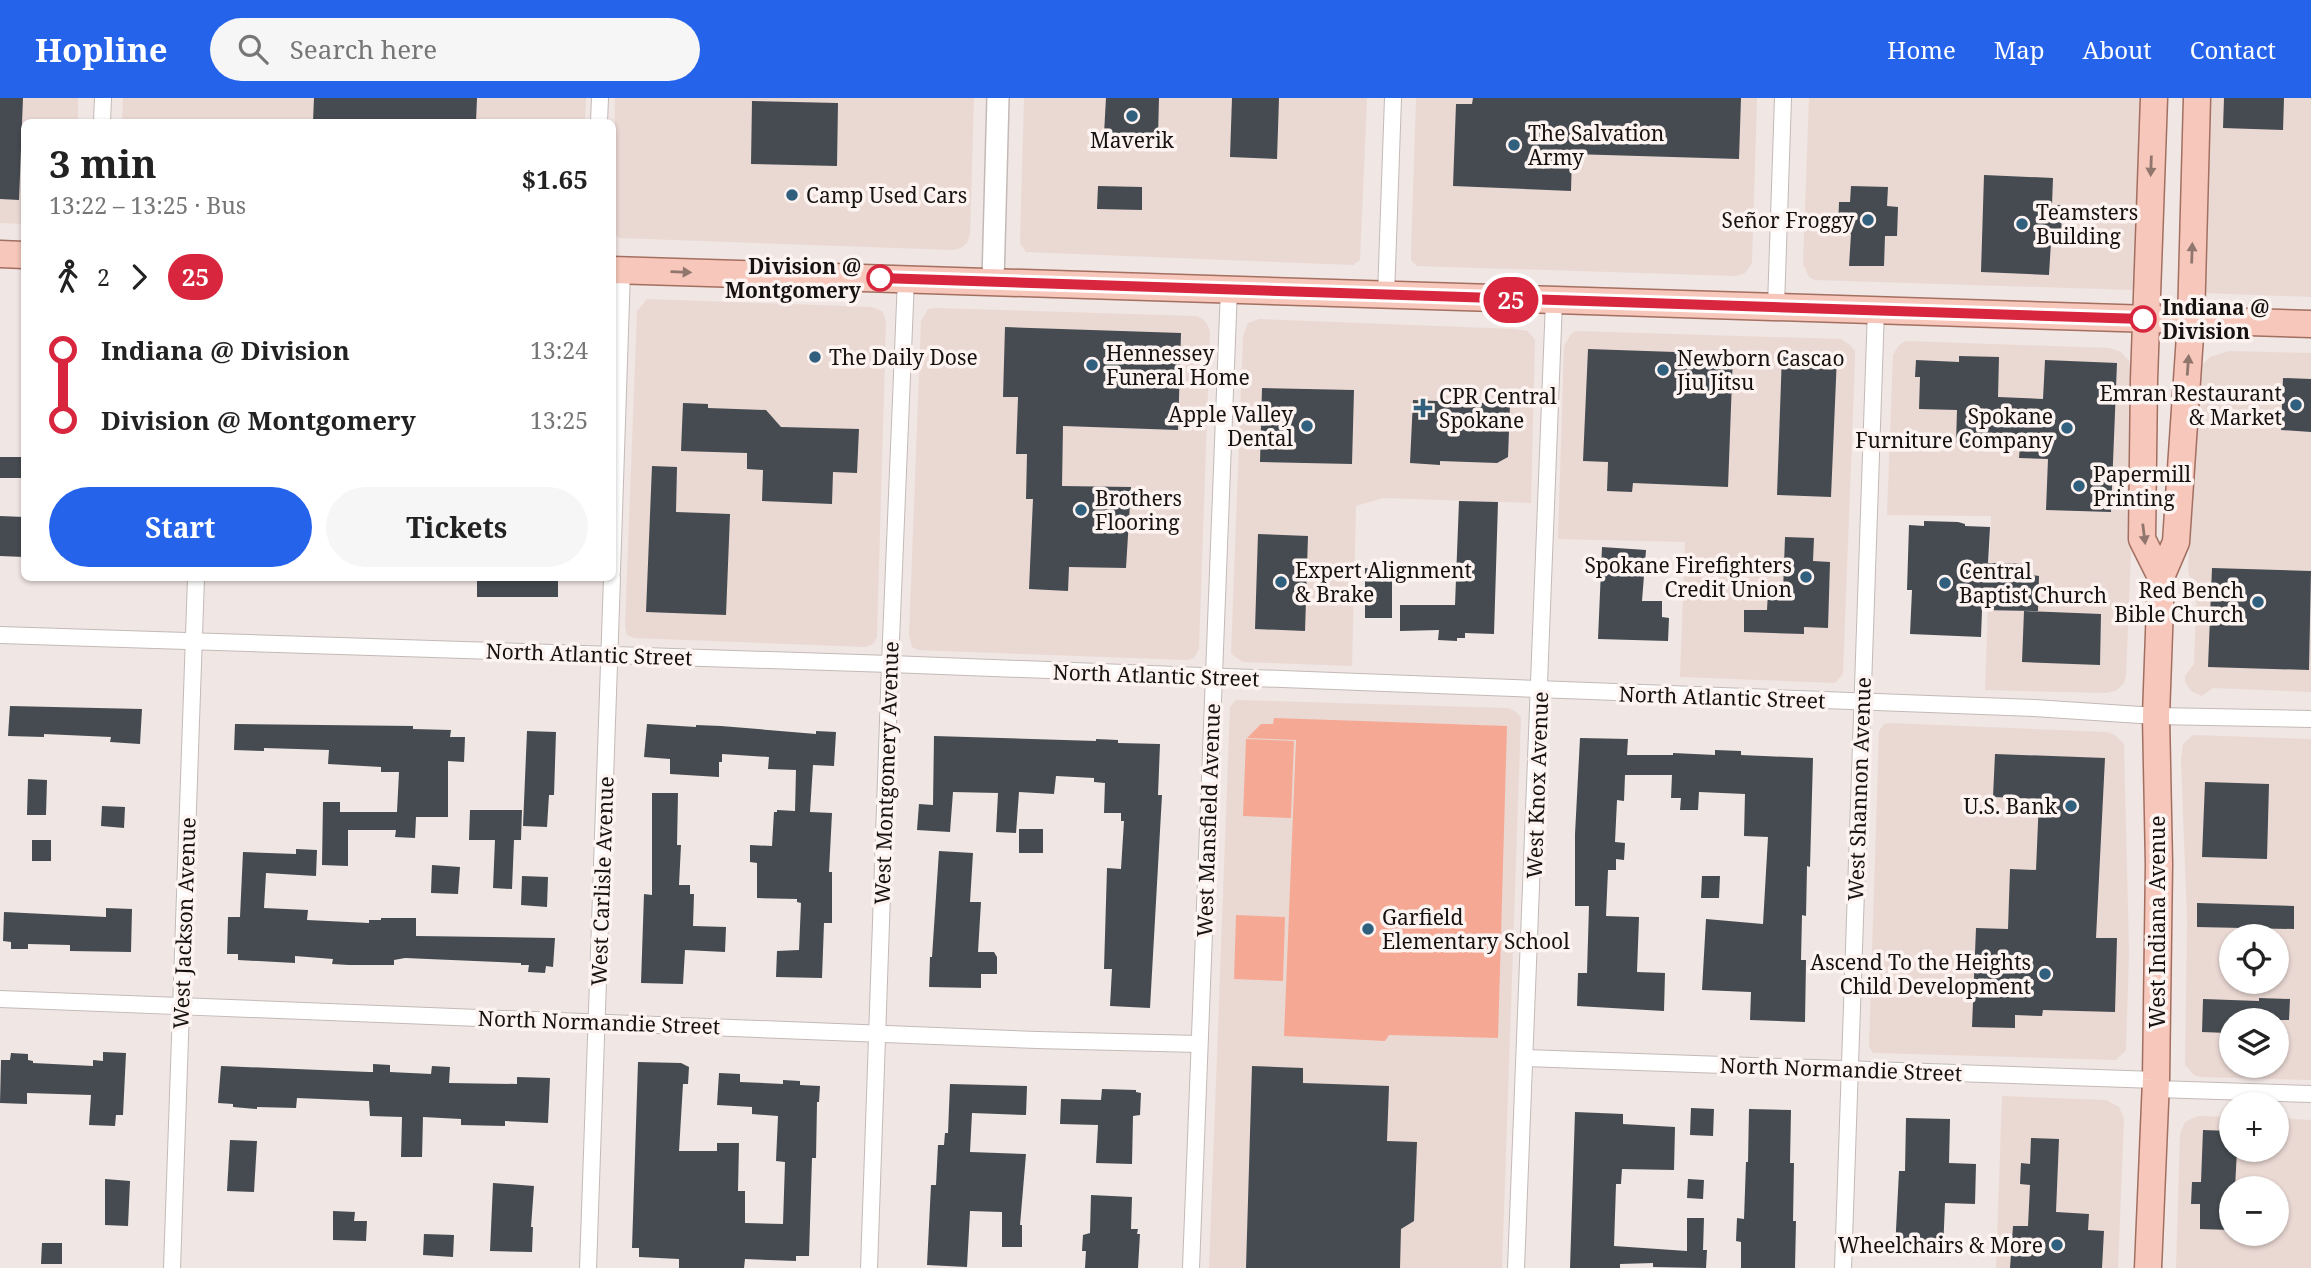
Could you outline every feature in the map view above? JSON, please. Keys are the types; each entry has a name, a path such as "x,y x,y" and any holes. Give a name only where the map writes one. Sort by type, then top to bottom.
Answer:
{"main road":[{"name":"West Indiana Avenue","path":"2154,98 2142,539 2161,577"},
{"name":"West Indiana Avenue","path":"2148,1268 2156,1084 2159,864 2157,716 2161,577 2176,542 2191,321 2197,98"},
{"path":"0,254 21,255"},
{"path":"617,270 2311,324"}],"street":[{"path":"102,119 103,98"},
{"path":"599,119 600,98"},
{"path":"992,281 998,98"},
{"path":"1387,296 1393,98"},
{"path":"1776,306 1783,98"},
{"name":"West Carlisle Avenue","path":"616,331 617,270"},
{"name":"West Montgomery Avenue","path":"869,1268 906,279"},
{"name":"West Mansfield Avenue","path":"1191,1268 1229,288"},
{"name":"West Knox Avenue","path":"1516,1268 1541,691 1554,301"},
{"name":"West Shannon Avenue","path":"1843,1268 1876,309"},
{"name":"West Jackson Avenue","path":"172,1268 196,581"},
{"name":"West Carlisle Avenue","path":"588,1268 612,581"},
{"name":"North Atlantic Street","path":"0,635 890,664 2157,716 2311,719"},
{"name":"North Normandie Street","path":"0,999 1199,1044"},
{"name":"North Normandie Street","path":"1525,1058 1849,1069 2311,1094"}],"shaded area":[{"path":"0,98 78,98 78,119 21,119 21,224 0,223"},
{"path":"123,98 586,98 585,119 122,119"},
{"name":"Camp Used Cars","path":"615,98 974,98 970,235 967,243 953,250 619,238 616,235"},
{"path":"1024,98 1367,98 1360,260 1353,265 1026,252 1020,243"},
{"path":"1416,98 1757,98 1752,263 1745,273 1736,276 1417,266 1411,260"},
{"path":"1809,98 2141,98 2134,288 1815,280 1809,277 1803,264"},
{"path":"2209,98 2311,98 2311,297 2204,293"},
{"path":"647,299 872,307 883,312 886,322 877,637 873,644 866,647 634,638 627,635 625,626 637,311"},
{"path":"928,309 1196,316 1207,324 1210,331 1199,649 1194,658 1188,660 918,650 912,647 909,636 921,321"},
{"path":"1259,319 1515,329 1528,331 1535,340 1531,503 1383,498 1356,506 1352,666 1243,662 1231,654 1243,336 1248,323"},
{"path":"1575,331 1841,339 1855,351 1843,674 1835,683 1680,677 1685,542 1558,539 1564,346"},
{"path":"1906,341 2109,348 2121,352 2129,361 2132,528 2126,676 2124,683 2117,690 2107,693 1985,690 1991,516 1887,515 1893,355 1899,345"},
{"path":"2229,351 2311,353 2311,692 2213,688 2202,696 2191,691 2185,682 2185,676 2194,664 2197,581 2189,576 2188,568 2199,377 2203,364 2210,357"},
{"name":"Garfield Elementary School","path":"1236,700 1507,708 1521,717 1502,1268 1209,1268 1230,707"},
{"path":"1274,718 1507,726 1498,1038 1389,1035 1385,1041 1284,1036 1296,740 1247,738 1261,724 1273,724"},
{"path":"1884,724 2107,732 2115,735 2124,744 2129,951 2126,1050 2116,1060 1873,1053 1869,1046 1879,731"},
{"path":"2193,735 2311,739 2311,1080 2237,1078 2289,1078 2289,1008 2219,1008 2219,1078 2194,1075 2185,1065 2187,920 2181,760 2183,744"},
{"path":"1246,739 1294,741 1291,818 1243,816"},
{"path":"1236,915 1285,917 1283,981 1234,979"},
{"path":"2002,1096 2106,1100 2119,1107 2124,1119 2118,1268 1996,1268"},
{"path":"2198,1116 2219,1117 2219,1162 2289,1162 2289,1119 2311,1120 2311,1268 2176,1268 2180,1134 2185,1122"}],"building":[{"path":"0,98 23,98 19,200 0,199"},
{"path":"314,98 477,98 476,119 313,119"},
{"name":"Maverik","path":"1106,98 1159,98 1158,136 1104,134"},
{"name":"Maverik","path":"1232,98 1279,98 1277,159 1230,157"},
{"path":"1473,98 1741,98 1739,159 1572,154 1571,191 1453,186 1456,104 1472,104"},
{"path":"2224,98 2284,98 2283,130 2223,128"},
{"path":"752,101 838,103 837,166 751,164"},
{"name":"Teamsters Building","path":"1984,175 2053,178 2052,205 2062,205 2061,243 2051,242 2049,275 1981,272"},
{"path":"1098,186 1142,187 1142,210 1097,209"},
{"name":"Señor Froggy","path":"1851,186 1888,187 1887,206 1898,207 1897,236 1885,236 1884,266 1849,266 1851,234 1838,233 1839,202 1850,202"},
{"name":"Hennessey Funeral Home","path":"1005,327 1181,333 1178,430 1063,426 1062,486 1131,487 1126,568 1069,567 1068,591 1029,589 1033,499 1026,499 1027,454 1016,454 1018,397 1003,397"},
{"path":"1588,349 1733,354 1728,487 1633,483 1632,492 1607,491 1608,462 1583,461"},
{"path":"1782,354 1837,356 1831,497 1777,495"},
{"path":"1959,356 1999,357 1998,397 2043,399 2045,360 2117,363 2111,512 2046,510 2048,459 2019,458 2020,445 1956,443 1957,410 1919,409 1920,377 1915,377 1916,360 1959,362"},
{"name":"Emran Restaurant & Market","path":"2283,378 2311,379 2311,432 2281,430"},
{"name":"Apple Valley Dental","path":"1262,388 1354,390 1352,464 1260,462"},
{"path":"1413,400 1510,404 1508,457 1497,463 1410,463"},
{"path":"683,403 708,404 708,408 766,410 781,427 859,429 857,473 833,472 832,504 762,501 763,470 747,469 747,453 681,451"},
{"path":"0,457 21,457 21,478 0,478"},
{"path":"652,466 677,467 676,512 730,514 726,615 646,612"},
{"path":"1459,501 1498,502 1494,634 1465,633 1465,638 1457,638 1457,641 1438,640 1439,630 1400,631 1400,605 1455,605"},
{"path":"0,516 21,517 21,557 0,556"},
{"name":"Central Baptist Church","path":"1924,521 1990,527 1988,563 2033,564 2032,575 2039,576 2038,611 1982,610 1981,637 1910,634 1912,590 1907,590 1909,525 1924,526"},
{"name":"Expert Alignment & Brake","path":"1258,534 1308,536 1305,631 1255,629"},
{"name":"Spokane Firefighters Credit Union","path":"1785,537 1814,538 1813,561 1830,562 1828,628 1804,627 1804,634 1744,632 1744,610 1767,610 1768,591 1783,592"},
{"path":"1602,547 1646,550 1642,601 1662,601 1662,617 1669,618 1668,641 1598,639"},
{"path":"1365,568 1392,569 1392,618 1365,618"},
{"path":"2212,568 2311,571 2309,670 2208,667"},
{"path":"477,581 558,581 558,597 477,597"},
{"path":"2024,611 2101,614 2100,665 2022,662"},
{"path":"10,706 142,709 140,744 110,742 111,737 44,734 44,737 8,736"},
{"path":"235,724 413,726 413,729 451,730 450,737 465,737 464,762 448,761 448,817 416,817 415,838 395,837 396,830 348,830 348,866 322,865 323,802 340,802 340,812 397,812 399,772 381,772 381,767 328,764 329,750 234,750"},
{"path":"647,724 721,726 816,734 816,731 836,732 834,766 813,765 810,812 832,813 829,872 832,872 832,923 824,923 822,978 776,977 777,951 799,950 801,903 797,902 797,899 757,898 757,863 750,862 750,845 772,846 774,812 795,811 796,770 768,769 769,757 722,754 719,777 670,774 670,759 644,757"},
{"path":"527,731 556,732 554,795 549,795 547,827 523,826"},
{"path":"934,736 1096,739 1118,740 1118,743 1160,744 1158,795 1162,795 1150,1008 1110,1006 1112,969 1104,969 1107,868 1121,869 1124,821 1121,821 1121,813 1104,813 1105,783 1094,782 1094,778 1056,776 1054,794 1019,792 1016,833 996,832 998,793 953,792 950,832 917,830 919,804 933,805"},
{"path":"1580,738 1628,739 1627,755 1715,755 1715,750 1741,751 1741,755 1813,758 1810,867 1807,866 1806,916 1802,915 1801,960 1806,960 1805,1022 1750,1020 1751,992 1702,990 1706,919 1763,924 1768,837 1744,836 1745,794 1699,792 1698,810 1680,810 1681,798 1671,798 1672,775 1625,775 1624,801 1617,800 1615,842 1625,843 1624,860 1616,859 1616,870 1608,870 1606,916 1639,917 1637,972 1665,973 1664,1011 1577,1006 1578,973 1587,973 1589,906 1575,906 1575,834"},
{"name":"Ascend To the Heights Child Development","path":"1995,754 2105,758 2096,938 2117,938 2115,1012 2043,1010 2042,1016 2015,1015 2015,1028 1972,1027 1976,928 2008,929 2010,869 2036,870 2039,799 1993,797"},
{"path":"28,779 47,780 46,815 27,815"},
{"path":"2205,782 2269,784 2267,859 2202,857"},
{"path":"652,793 678,793 677,845 681,845 679,885 690,885 690,894 694,894 693,926 726,927 725,952 685,950 683,984 641,983 644,894 652,895"},
{"path":"102,806 125,807 124,828 101,826"},
{"path":"470,810 522,810 521,840 514,840 512,889 493,888 495,840 469,840"},
{"path":"1019,829 1043,829 1043,853 1019,853"},
{"path":"32,840 51,840 51,861 32,861"},
{"path":"296,849 317,850 316,876 266,873 264,908 308,910 307,920 369,923 369,920 381,918 416,918 416,936 555,938 553,967 546,966 545,973 528,972 529,965 521,963 405,958 394,960 394,965 349,965 332,964 333,959 295,956 295,963 238,960 238,954 227,954 228,917 240,917 243,852 296,854"},
{"path":"939,851 973,853 970,902 981,902 978,952 994,952 997,957 997,974 981,974 981,988 929,987"},
{"path":"432,865 460,867 458,894 431,893"},
{"path":"522,876 548,877 547,907 521,905"},
{"path":"1702,876 1720,876 1719,898 1701,898"},
{"path":"2197,903 2294,906 2294,929 2289,929 2289,924 2219,924 2219,927 2197,927"},
{"path":"106,908 132,909 131,952 70,951 70,945 28,944 28,949 11,949 11,942 3,941 4,912 106,917"},
{"path":"2259,998 2290,999 2289,1020 2289,1008 2219,1008 2219,1033 2202,1032 2203,999 2259,1001"},
{"path":"103,1052 126,1053 123,1115 116,1115 115,1126 89,1125 91,1095 27,1093 27,1104 0,1103 1,1060 10,1060 11,1053 28,1054 28,1060 33,1063 93,1066 93,1060 103,1061"},
{"path":"638,1062 681,1063 689,1067 688,1084 683,1084 679,1151 717,1151 717,1143 739,1143 738,1191 745,1191 745,1223 783,1224 785,1162 776,1161 778,1116 752,1114 752,1107 717,1105 719,1073 740,1074 740,1082 783,1084 783,1080 800,1081 800,1085 820,1086 817,1102 816,1158 812,1158 809,1256 796,1256 796,1261 745,1259 744,1268 679,1268 679,1259 639,1257 639,1248 632,1248"},
{"path":"373,1064 390,1065 390,1072 431,1074 432,1066 450,1067 449,1083 517,1084 517,1077 550,1078 548,1123 505,1121 505,1126 461,1125 461,1119 423,1117 422,1157 401,1157 402,1117 370,1116 369,1101 297,1098 296,1108 257,1109 218,1103 221,1066 373,1072"},
{"path":"1252,1066 1303,1068 1303,1083 1389,1086 1387,1141 1417,1142 1414,1221 1401,1229 1400,1268 1246,1268"},
{"path":"950,1084 1027,1086 1026,1115 972,1113 970,1152 1026,1154 1020,1225 1022,1247 1002,1247 1002,1212 970,1211 967,1267 927,1265 931,1185 936,1185 938,1145 944,1145 945,1133 948,1133"},
{"path":"1102,1089 1136,1090 1141,1093 1140,1115 1133,1116 1132,1164 1096,1163 1098,1125 1060,1124 1061,1099 1101,1100"},
{"path":"1691,1108 1714,1109 1713,1136 1690,1135"},
{"path":"1749,1109 1791,1110 1790,1163 1794,1163 1795,1268 1741,1268 1741,1242 1736,1241 1737,1218 1744,1219"},
{"path":"1575,1112 1623,1114 1623,1124 1675,1127 1674,1170 1622,1169 1621,1184 1616,1184 1614,1246 1687,1251 1687,1218 1704,1218 1703,1250 1707,1250 1706,1268 1653,1267 1653,1263 1620,1264 1620,1268 1570,1268"},
{"path":"1906,1118 1950,1119 1949,1163 1976,1164 1975,1204 1945,1203 1943,1251 1895,1250 1899,1171 1905,1171"},
{"path":"2203,1130 2219,1131 2219,1162 2236,1162 2236,1176 2219,1176 2219,1230 2200,1229 2200,1204 2191,1204 2192,1182 2201,1182"},
{"path":"2031,1138 2059,1139 2056,1212 2089,1214 2088,1230 2104,1231 2102,1268 2010,1268 2013,1226 2028,1226 2030,1185 2020,1184 2021,1163 2030,1164"},
{"path":"230,1140 257,1141 254,1192 227,1191"},
{"path":"105,1179 130,1181 128,1226 105,1225"},
{"path":"1688,1179 1704,1180 1703,1199 1687,1198"},
{"path":"493,1183 534,1186 532,1252 490,1251"},
{"path":"1091,1195 1132,1197 1131,1229 1138,1229 1137,1234 1140,1234 1138,1268 1085,1268 1083,1235 1090,1233"},
{"path":"333,1211 355,1212 354,1221 367,1221 366,1241 333,1240"},
{"path":"424,1234 454,1235 453,1257 423,1255"},
{"path":"42,1243 62,1243 62,1264 41,1264"}],"bus line":[{"name":"25","path":"880,278 1192,286 1387,296 2143,319"}],"place":[{"name":"Maverik","path":"1132,116"},
{"name":"The Salvation Army","path":"1514,145"},
{"name":"Camp Used Cars","path":"792,195"},
{"name":"Señor Froggy","path":"1868,220"},
{"name":"Teamsters Building","path":"2022,224"},
{"name":"Division @ Montgomery","path":"880,278"},
{"name":"Indiana @ Division","path":"2143,319"},
{"name":"The Daily Dose","path":"815,357"},
{"name":"Hennessey Funeral Home","path":"1092,365"},
{"name":"Newborn Cascao Jiu Jitsu","path":"1663,370"},
{"name":"Emran Restaurant & Market","path":"2296,405"},
{"name":"CPR Central Spokane","path":"1423,408"},
{"name":"Apple Valley Dental","path":"1307,426"},
{"name":"Spokane Furniture Company","path":"2067,428"},
{"name":"Papermill Printing","path":"2079,486"},
{"name":"Brothers Flooring","path":"1081,510"},
{"name":"Spokane Firefighters Credit Union","path":"1806,577"},
{"name":"Expert Alignment & Brake","path":"1281,582"},
{"name":"Central Baptist Church","path":"1945,583"},
{"name":"Red Bench Bible Church","path":"2258,602"},
{"name":"U.S. Bank","path":"2071,806"},
{"name":"Garfield Elementary School","path":"1368,929"},
{"name":"Ascend To the Heights Child Development","path":"2045,974"},
{"name":"Wheelchairs & More","path":"2057,1245"}]}
